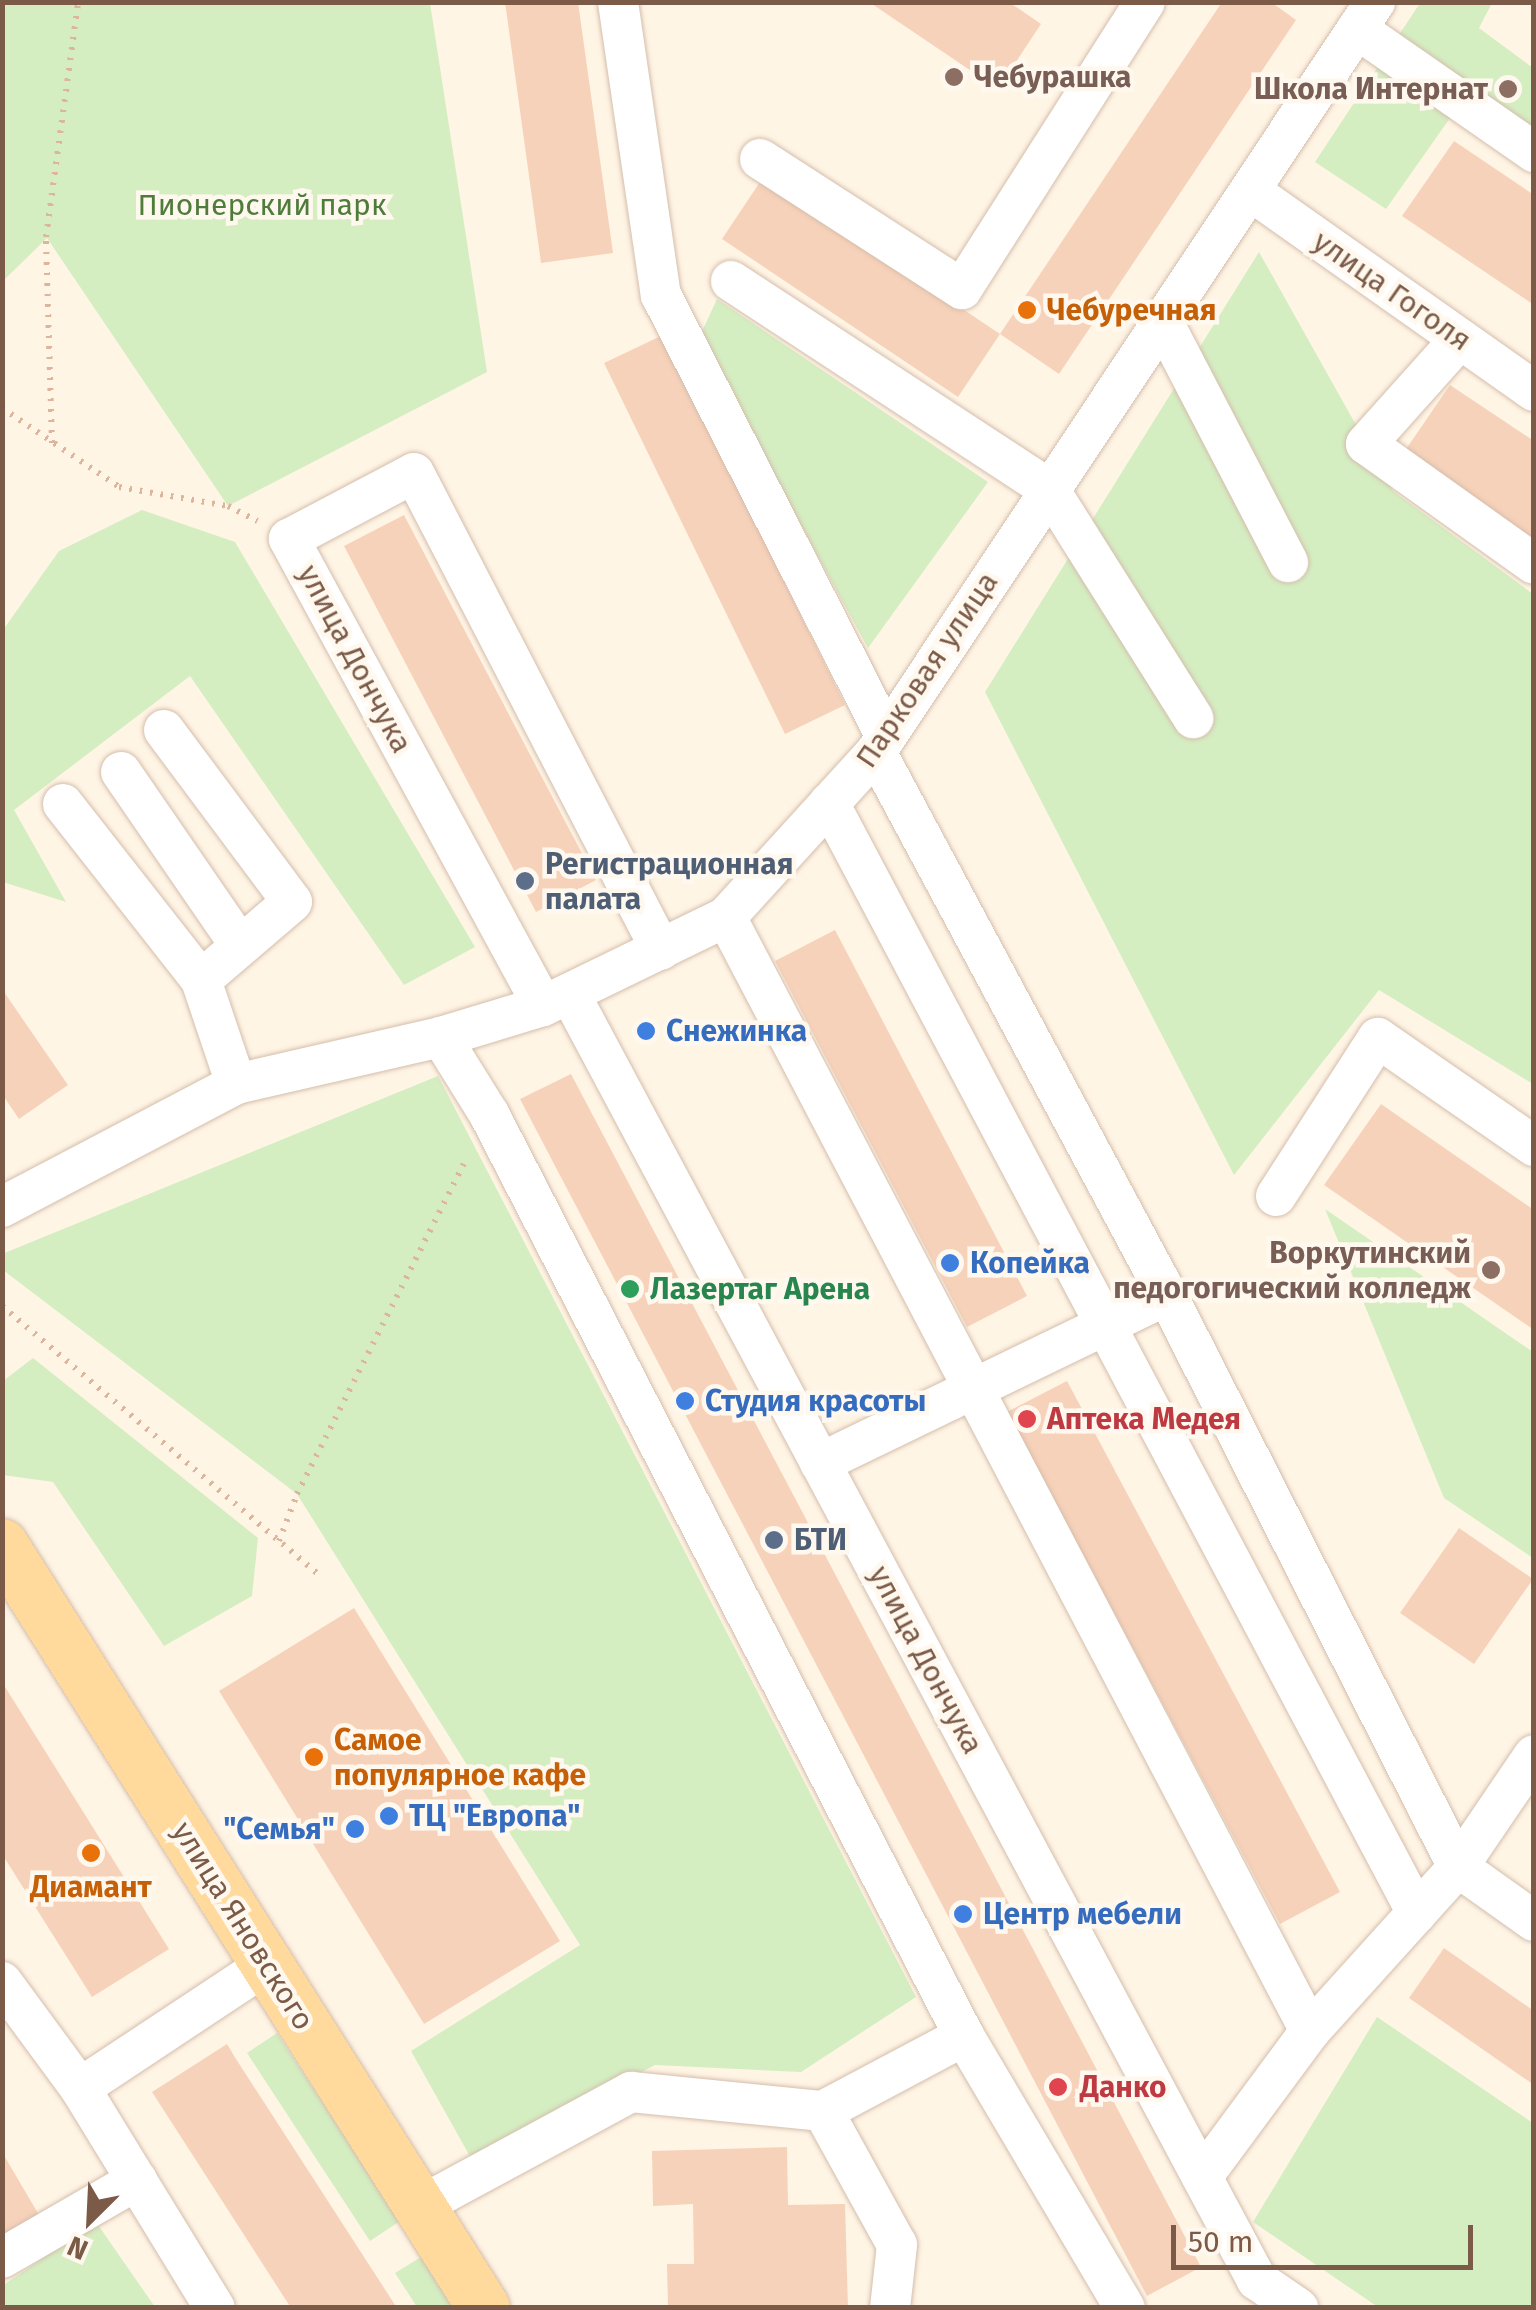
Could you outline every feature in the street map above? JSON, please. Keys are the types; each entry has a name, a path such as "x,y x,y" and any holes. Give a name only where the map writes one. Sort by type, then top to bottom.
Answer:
{"main road":[{"name":"улица Яновского","path":"2,1544 484,2308"}],"street":[{"path":"618,2 661,294 880,744 1424,1794 1458,1868 1534,1921"},
{"path":"760,159 962,289 1145,2"},
{"path":"1366,16 1534,152"},
{"name":"Парковая улица","path":"4,1204 236,1084 441,1037 557,1001 726,918 880,744 1366,16"},
{"name":"улица Гоголя","path":"1252,192 1534,390"},
{"path":"731,281 1050,489 1194,718"},
{"path":"1162,320 1288,562"},
{"path":"1460,339 1366,444 1534,564"},
{"name":"улица Дончука","path":"660,950 414,473 289,538 820,1463 1257,2280 1298,2308"},
{"path":"164,730 292,902 202,980"},
{"path":"121,772 240,944"},
{"path":"63,804 202,980 236,1084"},
{"path":"830,804 1417,1913"},
{"path":"726,918 1310,2031"},
{"path":"441,1037 489,1114 964,2036 1125,2308"},
{"path":"1276,1196 1378,1038 1534,1146"},
{"path":"820,1463 1166,1295"},
{"path":"1202,2177 1310,2031 1458,1868 1529,1772"},
{"path":"80,2088 267,1964"},
{"path":"2,1982 80,2088 216,2308"},
{"path":"420,2206 631,2092 823,2111 964,2036"},
{"path":"823,2111 897,2245 890,2308"},
{"path":"2,2258 137,2180"}],"path":[{"path":"52,443 46,237 78,2"},
{"path":"2,408 119,487 228,506 289,538"},
{"path":"279,1541 297,1494 489,1114"},
{"path":"2,1306 317,1574"}],"green space":[{"name":"Пионерский парк","path":"3,2 430,3 487,372 228,506 47,238 3,281"},
{"path":"1420,3 1492,3 1479,28 1533,68 1533,158 1457,108 1386,209 1315,162"},
{"path":"1259,252 1393,491 1533,594 1533,1084 1379,990 1234,1175 985,692"},
{"path":"717,299 988,482 868,648 699,338"},
{"path":"142,510 235,542 475,947 404,985 190,676 14,810 66,902 3,882 3,630 59,551"},
{"path":"438,1076 916,1997 801,2072 655,2065 472,2160 411,2051 580,1945 297,1494 3,1270 2,1254"},
{"path":"1325,1209 1533,1352 1533,1558 1444,1498"},
{"path":"33,1358 258,1538 252,1596 164,1646 53,1482 3,1475 3,1381"},
{"path":"1377,2017 1533,2123 1533,2307 1378,2307 1253,2222"},
{"path":"277,2033 400,2221 370,2241 247,2053"},
{"path":"96,2222 155,2307 3,2307 2,2286"},
{"path":"421,2257 454,2307 417,2307 395,2273"}],"building":[{"path":"505,2 578,2 613,253 541,263"},
{"path":"869,2 1009,2 1041,24 998,89"},
{"path":"1222,2 1271,2 1296,20 1059,374 1000,334"},
{"path":"1454,141 1534,195 1534,305 1402,216"},
{"path":"764,176 1000,334 958,397 722,239"},
{"path":"663,335 845,705 785,734 604,363"},
{"path":"1450,385 1534,441 1534,539 1404,452"},
{"path":"404,515 596,880 536,912 344,546"},
{"path":"835,930 1027,1296 967,1327 775,961"},
{"path":"2,989 68,1085 19,1119 2,1094"},
{"path":"571,1074 1201,2267 1147,2296 520,1099"},
{"name":"Воркутинский педогогический колледж","path":"1381,1104 1534,1210 1534,1330 1324,1185"},
{"path":"1067,1381 1340,1892 1280,1924 1007,1412"},
{"path":"1459,1528 1533,1579 1474,1664 1400,1613"},
{"name":"ТЦ \"Европа\"","path":"354,1608 560,1941 424,2024 219,1691"},
{"path":"2,1682 169,1949 92,1997 2,1854"},
{"path":"1444,1948 1534,2011 1534,2085 1409,1998"},
{"path":"227,2044 397,2308 291,2308 152,2092"},
{"path":"787,2147 788,2205 845,2204 848,2308 668,2308 667,2264 694,2264 693,2204 653,2206 652,2151"},
{"path":"2,2152 39,2215 2,2239"}],"place":[{"name":"Чебурашка","path":"954,77"},
{"name":"Школа Интернат","path":"1508,89"},
{"name":"Чебуречная","path":"1027,310"},
{"name":"Регистрационная палата","path":"525,881"},
{"name":"Снежинка","path":"646,1031"},
{"name":"Копейка","path":"950,1263"},
{"name":"Воркутинский педогогический колледж","path":"1491,1270"},
{"name":"Лазертаг Арена","path":"630,1289"},
{"name":"Студия красоты","path":"685,1401"},
{"name":"Аптека Медея","path":"1027,1419"},
{"name":"БТИ","path":"774,1540"},
{"name":"Самое популярное кафе","path":"314,1757"},
{"name":"ТЦ \"Европа\"","path":"389,1816"},
{"name":"\"Семья\"","path":"355,1829"},
{"name":"Диамант","path":"91,1853"},
{"name":"Центр мебели","path":"963,1914"},
{"name":"Данко","path":"1058,2087"}]}
